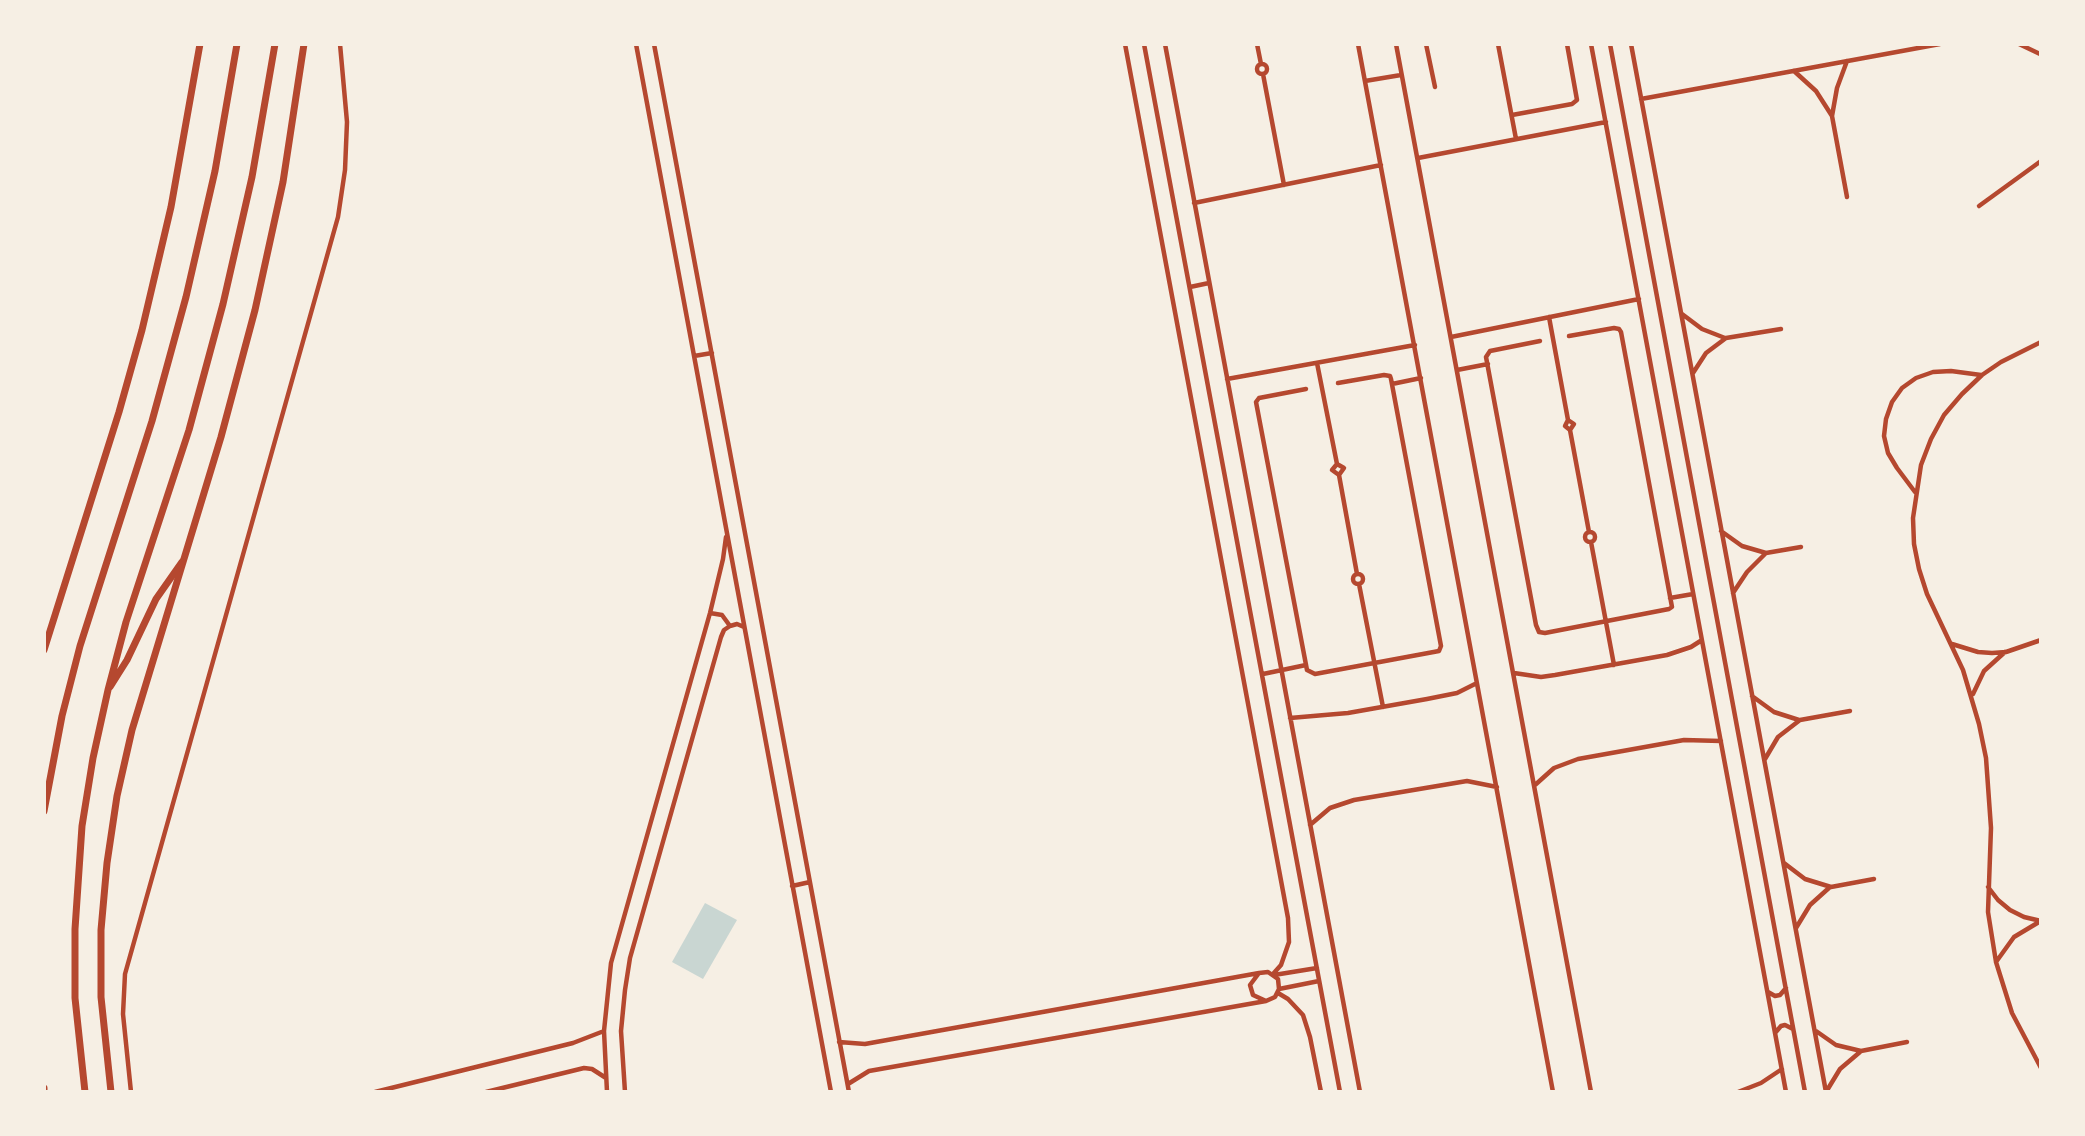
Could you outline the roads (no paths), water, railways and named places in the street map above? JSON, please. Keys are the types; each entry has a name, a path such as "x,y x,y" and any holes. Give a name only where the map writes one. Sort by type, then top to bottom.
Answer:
{"highway":[{"path":"44,650 113,432 145,320 182,155 200,44"},
{"path":"44,811 80,646 155,410 186,297 213,182 237,44"},
{"path":"85,1092 75,998 76,895 87,792 108,691 126,622 186,440 213,346 247,199 275,44"},
{"path":"111,1092 103,1031 101,964 103,896 117,796 132,730 224,426 255,310 283,182 304,44"},
{"path":"108,691 127,660 156,599 182,562"}],"street":[{"path":"131,1092 123,1014 125,974 338,217 348,122 340,44"},
{"path":"636,44 831,1092"},
{"path":"654,44 849,1092"},
{"path":"1125,44 1288,919 1289,942 1286,954 1274,975"},
{"path":"1144,44 1340,1092"},
{"path":"1165,44 1360,1092"},
{"path":"1257,44 1261,64 1266,68 1263,74 1284,185"},
{"path":"1359,44 1553,1092"},
{"path":"1396,44 1591,1092"},
{"path":"1426,44 1434,87"},
{"path":"1498,44 1516,139"},
{"path":"1511,115 1575,102 1577,96 1567,44"},
{"path":"1591,44 1786,1092"},
{"path":"1610,44 1805,1092"},
{"path":"1631,44 1826,1092"},
{"path":"1641,99 1940,44"},
{"path":"2018,44 2041,55"},
{"path":"2030,44 2041,55"},
{"path":"1847,61 1837,88 1832,116 1847,197"},
{"path":"1794,71 1816,91 1832,116"},
{"path":"1365,81 1401,75"},
{"path":"1418,158 1606,122"},
{"path":"1979,206 2041,161"},
{"path":"1194,203 1381,165"},
{"path":"1190,287 1209,284"},
{"path":"1451,337 1639,299"},
{"path":"1681,313 1702,329 1726,338"},
{"path":"1549,317 1568,420 1574,424 1570,430 1589,532 1585,537 1591,542 1614,665"},
{"path":"1540,341 1490,351 1487,354 1537,629 1545,633 1672,607 1621,332 1614,328 1569,336"},
{"path":"1692,374 1706,353 1726,338 1781,329"},
{"path":"2041,342 1982,375 1944,415 1926,452 1916,492 1914,544 1927,594 1952,644 1972,696 1984,747 1990,790 1988,887 1996,962 2012,1013 2041,1068"},
{"path":"1227,379 1415,345"},
{"path":"694,356 712,353"},
{"path":"1317,363 1337,464 1344,468 1339,475 1357,574 1363,578 1359,584 1383,707"},
{"path":"1457,370 1488,364"},
{"path":"1916,492 1888,453 1884,436 1892,402 1902,388 1916,378 1933,372 1982,375"},
{"path":"1306,388 1259,398 1256,402 1306,666 1309,673 1315,674 1438,651 1441,648 1392,383 1387,375 1338,383"},
{"path":"1392,383 1421,378"},
{"path":"607,1092 604,1031 613,953 710,613 723,559 726,530"},
{"path":"1721,531 1742,546 1766,554 1801,547"},
{"path":"1733,593 1747,572 1766,554"},
{"path":"1670,598 1693,594"},
{"path":"710,613 722,615 730,626"},
{"path":"625,1092 621,1031 630,958 721,637 730,626 744,626"},
{"path":"1514,674 1555,676 1679,652 1702,640"},
{"path":"1952,644 1978,652 2006,652 2041,640"},
{"path":"1972,696 1984,671 2006,652"},
{"path":"1262,674 1306,666"},
{"path":"1290,718 1338,715 1383,707 1457,693 1477,683"},
{"path":"1752,696 1774,712 1800,720 1850,711"},
{"path":"1764,761 1778,737 1800,720"},
{"path":"1535,786 1564,762 1684,740 1721,741"},
{"path":"1310,825 1330,808 1354,800 1452,782 1467,781 1497,787"},
{"path":"1783,863 1805,879 1831,887 1874,879"},
{"path":"792,886 810,882"},
{"path":"1795,929 1810,905 1831,887"},
{"path":"1988,887 2010,910 2041,921"},
{"path":"1996,962 2014,937 2041,921"},
{"path":"839,1042 865,1044 1258,973 1274,975 1317,968"},
{"path":"1258,973 1252,980 1251,990 1256,998 1266,1001"},
{"path":"1274,975 1279,991 1303,1015 1321,1092"},
{"path":"847,1084 869,1071 1266,1001 1279,991 1320,981"},
{"path":"1768,992 1771,995 1780,995 1786,988"},
{"path":"1775,1033 1781,1026 1790,1026 1793,1029"},
{"path":"1814,1030 1836,1045 1861,1051 1907,1042"},
{"path":"375,1092 394,1090 573,1043 604,1031"},
{"path":"1826,1092 1840,1069 1861,1051"},
{"path":"486,1092 584,1068 592,1069 606,1078"},
{"path":"1738,1092 1761,1083 1782,1069"}]}
